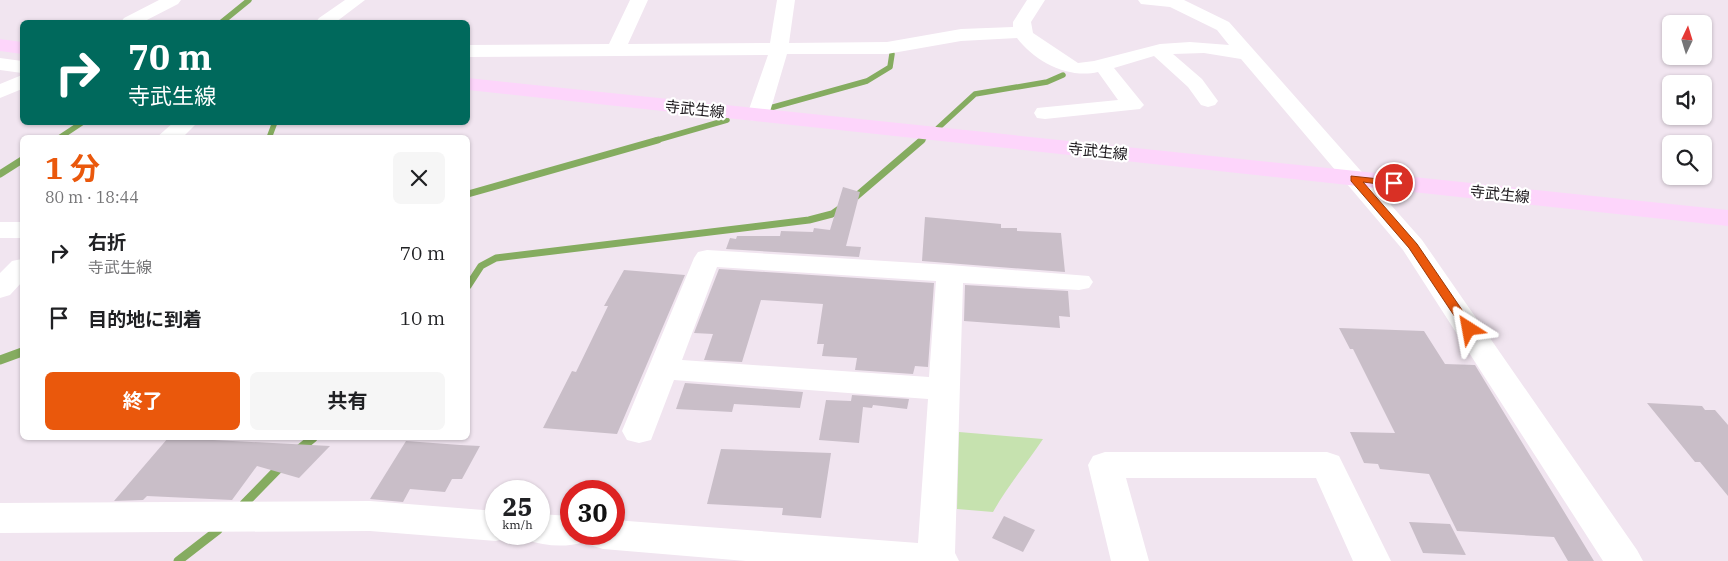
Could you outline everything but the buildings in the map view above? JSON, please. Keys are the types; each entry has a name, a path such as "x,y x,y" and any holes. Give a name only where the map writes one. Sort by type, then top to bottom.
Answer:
{"main road":[{"path":"0,45 20,48"},
{"name":"寺武生線","path":"470,84 1728,218"}],"street":[{"path":"134,20 172,0"},
{"path":"328,20 356,0"},
{"path":"616,50 639,0"},
{"path":"758,115 779,49 786,0"},
{"path":"1036,0 1022,22 1023,32 1035,45 1074,69 1102,65 1133,55 1158,51 1206,47 1248,54"},
{"path":"1147,0 1174,2 1223,26 1413,246 1624,561"},
{"path":"470,51 888,48 961,35 1023,32"},
{"path":"1158,51 1194,83 1208,101"},
{"path":"0,64 20,67"},
{"path":"1045,113 1133,106 1102,65"},
{"path":"0,92 20,82"},
{"path":"171,135 184,125"},
{"path":"638,431 707,258 1079,282"},
{"path":"0,289 20,269"},
{"path":"936,561 950,273"},
{"path":"663,370 944,389"},
{"path":"1130,561 1105,466 1327,465 1372,561"},
{"path":"0,518 370,516 485,525"},
{"path":"625,536 940,561"}],"green space":[{"path":"959,432 1043,439 993,512 957,509"}],"waterway":[{"path":"224,20 249,0"},
{"path":"770,108 867,81 890,67 892,54"},
{"path":"938,128 975,94 1047,82 1063,75"},
{"path":"654,141 727,120"},
{"path":"64,135 78,125"},
{"path":"270,135 274,125"},
{"path":"920,141 926,136"},
{"path":"470,193 658,140"},
{"path":"852,200 922,140"},
{"path":"0,174 20,161"},
{"path":"470,283 481,266 496,258 809,220 832,214 842,207"},
{"path":"0,360 20,353"},
{"path":"297,451 311,440"},
{"path":"244,504 283,464"},
{"path":"178,561 218,530"}],"route":[{"path":"1394,183 1355,178 1413,246 1469,329"}]}
